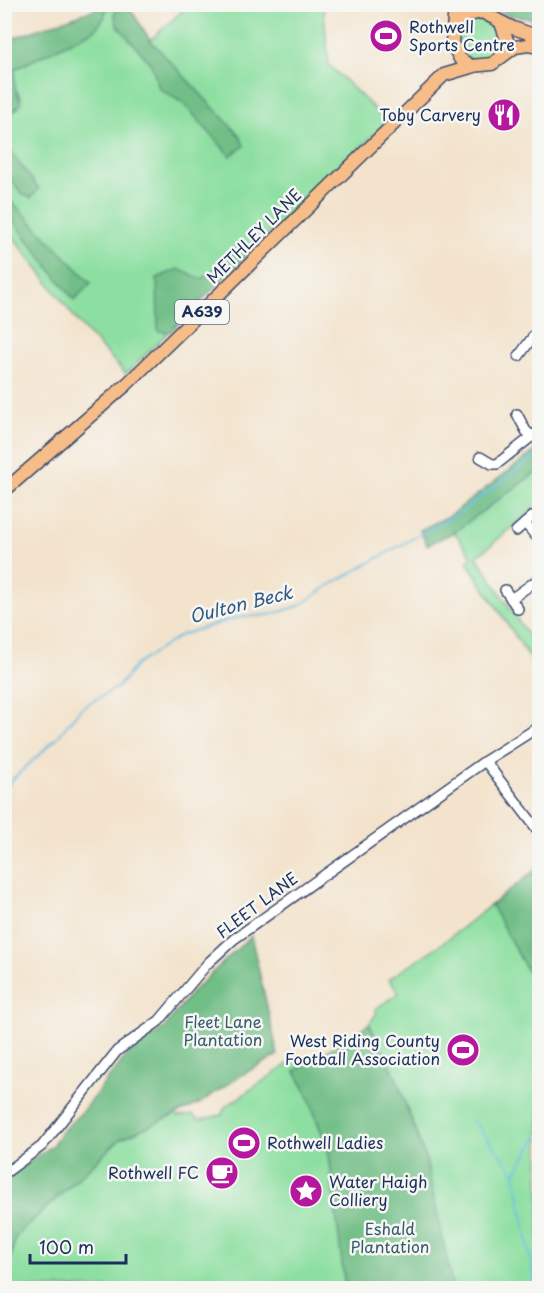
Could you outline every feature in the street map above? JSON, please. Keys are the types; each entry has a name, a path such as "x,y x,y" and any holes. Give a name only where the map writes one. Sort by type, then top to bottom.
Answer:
{"main road":[{"path":"444,75 452,43 454,4"},
{"path":"463,4 473,12 490,14 501,22 540,37"},
{"path":"454,28 459,20 473,12"},
{"path":"501,22 507,40 502,54"},
{"path":"452,43 460,59 474,66 492,64 502,54 522,46 540,47"},
{"name":"METHLEY LANE","path":"4,491 127,384 444,75 474,66"}],"street":[{"path":"519,356 540,327"},
{"path":"517,414 526,431 536,433"},
{"path":"480,457 492,465 497,465 536,433"},
{"path":"516,531 532,516"},
{"path":"525,524 540,542"},
{"path":"511,599 540,578"},
{"path":"505,590 518,609"},
{"name":"FLEET LANE","path":"4,1174 42,1146 117,1051 159,1021 208,963 234,939 485,761 540,726"},
{"path":"485,761 540,833"}],"green space":[{"path":"323,4 329,65 388,122 302,201 126,374 81,326 5,226 4,119 19,107 21,98 15,88 15,69 95,30 104,18 107,5 115,5 128,10 150,40 189,5"},
{"path":"107,5 104,18 95,30 15,69 15,88 21,103 5,119 5,41"},
{"path":"490,5 539,5 539,29 529,18 507,15"},
{"path":"121,6 133,13 150,40 240,136 244,146 230,156 184,104 159,88 151,64 117,25 114,13"},
{"path":"479,19 487,20 494,25 499,32 499,48 494,55 487,60 479,61 471,60 464,55 459,48 458,40 459,32 464,25 471,20"},
{"path":"5,144 39,189 31,198 22,194 5,172"},
{"path":"12,202 91,283 74,300 5,210"},
{"path":"241,247 254,248 170,332 158,331 157,278 178,269 202,279"},
{"path":"539,448 539,470 454,532 427,545 420,530 449,516"},
{"path":"539,470 539,504 477,557 539,653 539,672 467,562 472,556 454,532"},
{"path":"539,867 539,992 491,905"},
{"path":"491,905 539,992 539,1288 450,1288 426,1160 395,1075 369,1024 377,1013 375,1009 399,993 389,979 444,942"},
{"name":"Fleet Lane Plantation","path":"251,936 278,1055 238,1077 199,1104 120,1139 16,1236 5,1279 5,1179 52,1146 61,1132 80,1114 127,1055 164,1028 192,992"},
{"name":"Eshald Plantation","path":"369,1024 395,1075 426,1160 453,1288 345,1288 329,1154 308,1095 295,1071"},
{"path":"301,1055 306,1064 295,1072 308,1095 329,1154 345,1288 5,1288 5,1279 16,1236 120,1139 177,1113 178,1117 193,1115 199,1120 222,1115 224,1108"}],"waterway":[{"name":"Oulton Beck","path":"4,791 12,780 57,738 81,708 118,687 136,665 181,635 235,618 269,615 299,606 330,585 462,511 540,453"},
{"path":"472,1119 515,1173"},
{"path":"536,1288 515,1173 540,1133"}],"place":[{"name":"Rothwell Sports Centre","path":"386,36"},
{"name":"Toby Carvery","path":"504,115"},
{"name":"West Riding County Football Association","path":"463,1050"},
{"name":"Rothwell Ladies","path":"244,1143"},
{"name":"Rothwell FC","path":"222,1173"},
{"name":"Water Haigh Colliery","path":"306,1191"}]}
